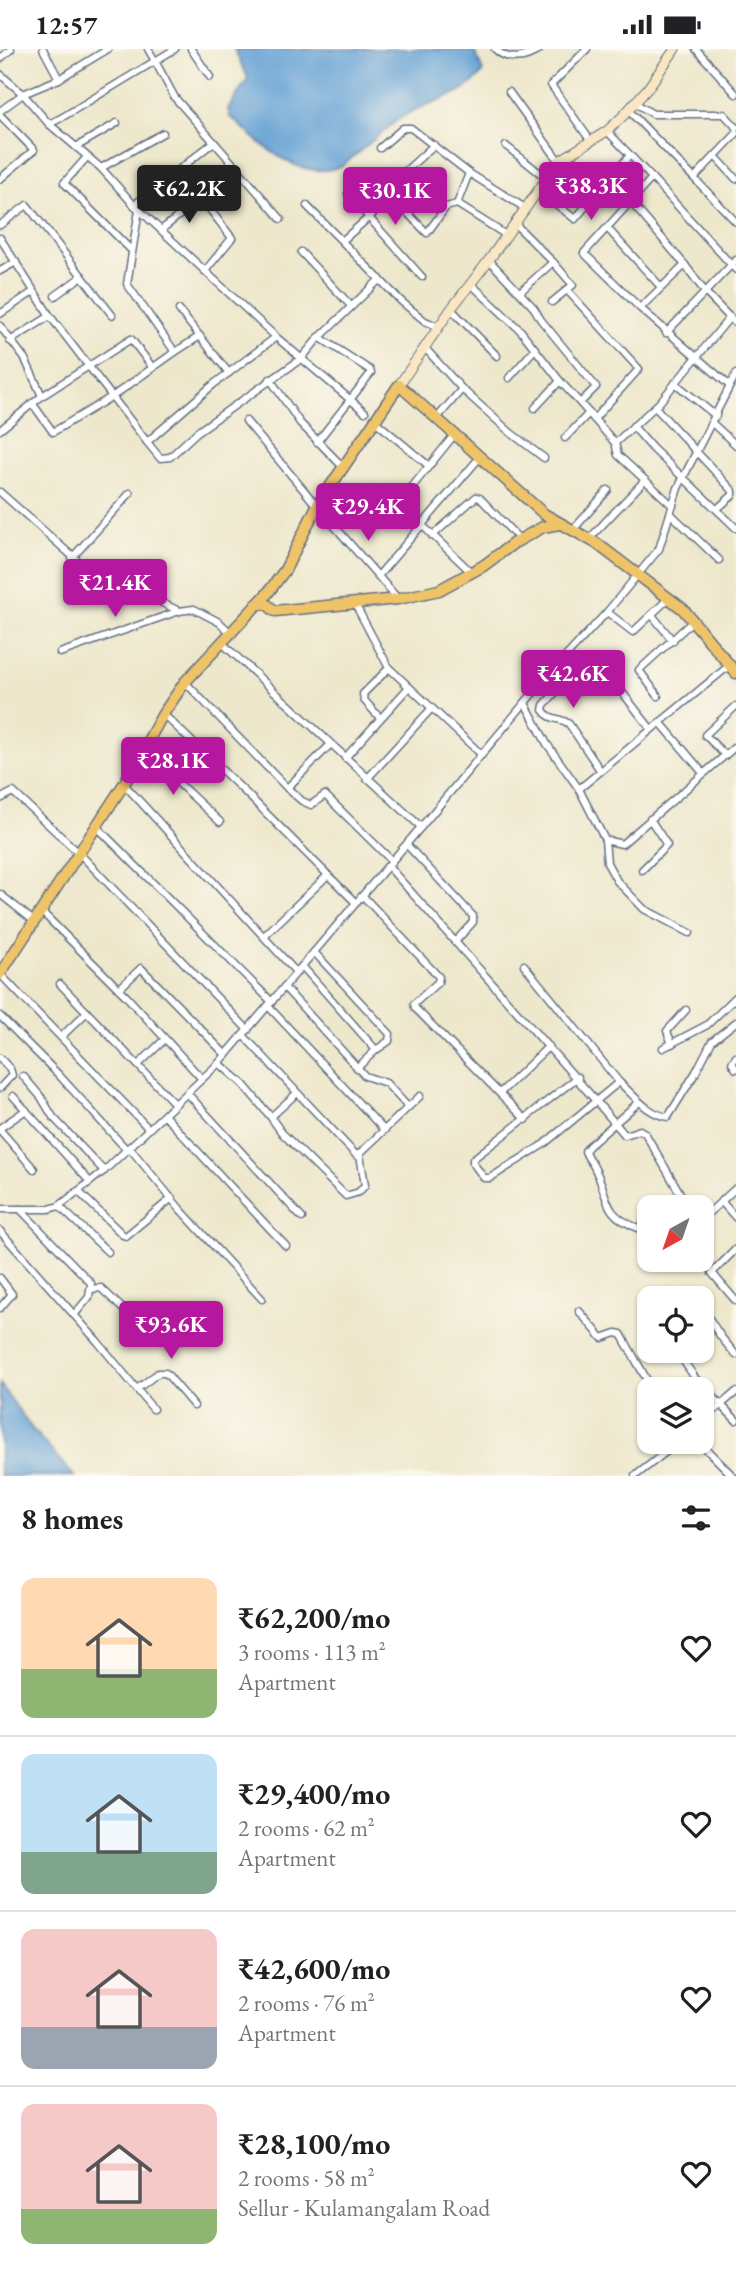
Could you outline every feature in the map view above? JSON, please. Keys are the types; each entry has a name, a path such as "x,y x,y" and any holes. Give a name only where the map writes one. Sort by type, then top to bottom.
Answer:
{"main road":[{"path":"0,974 80,854 185,682 285,570 317,506 342,465 450,309 489,260 559,161 607,131 631,107 675,49"},
{"path":"399,385 544,515 589,540 669,598 694,620 733,669"},
{"path":"256,605 265,603 275,611 398,599 439,590 543,527 559,524"}],"street":[{"path":"0,59 11,49"},
{"path":"43,49 59,79"},
{"path":"0,179 34,150 0,113 23,94 59,79 108,49"},
{"path":"148,49 174,98 281,219"},
{"path":"49,124 175,49"},
{"path":"191,49 211,76"},
{"path":"495,49 502,56 513,59 540,49"},
{"path":"520,49 525,56"},
{"path":"587,49 551,85 590,140"},
{"path":"696,49 736,95"},
{"path":"0,74 23,94 49,124 101,168 136,208 300,359 365,412"},
{"path":"509,92 559,161"},
{"path":"631,107 653,114 724,114 736,127"},
{"path":"631,107 736,222"},
{"path":"76,147 117,123"},
{"path":"380,148 407,127 469,173 525,208"},
{"path":"607,131 734,265 666,333"},
{"path":"101,168 163,133"},
{"path":"694,178 736,134"},
{"path":"175,352 127,284 136,208 214,142"},
{"path":"434,145 386,191 427,233 453,204 469,173"},
{"path":"506,146 546,178"},
{"path":"538,190 575,219 630,155"},
{"path":"715,156 736,179"},
{"path":"87,157 64,183 132,251"},
{"path":"0,165 8,173"},
{"path":"161,230 201,198 215,181 234,165"},
{"path":"652,178 584,253 736,396"},
{"path":"348,194 422,277"},
{"path":"342,240 392,197"},
{"path":"201,198 232,238 205,271"},
{"path":"630,201 705,292 736,324"},
{"path":"453,204 506,235"},
{"path":"0,225 27,205 112,315"},
{"path":"307,206 425,321 439,327"},
{"path":"514,223 573,285 552,302"},
{"path":"608,229 661,287"},
{"path":"0,238 50,316 160,458 170,457 197,432 300,359 319,337 380,279"},
{"path":"301,252 351,306"},
{"path":"489,260 520,292 596,387 580,403"},
{"path":"0,271 16,262"},
{"path":"520,292 553,262"},
{"path":"640,308 685,265"},
{"path":"55,296 82,276"},
{"path":"470,283 521,331 560,381 615,443 618,455 645,480 719,560"},
{"path":"565,438 592,416 639,369 567,290"},
{"path":"0,314 33,292"},
{"path":"450,309 498,356"},
{"path":"179,310 229,373"},
{"path":"10,341 50,316"},
{"path":"615,443 655,407 730,317"},
{"path":"0,326 25,359 42,396"},
{"path":"32,404 53,432 113,396 200,336"},
{"path":"147,442 276,337"},
{"path":"317,442 370,377 370,370 319,337"},
{"path":"0,430 42,396 131,339 153,368"},
{"path":"425,348 462,389 511,433 544,458"},
{"path":"509,379 535,349"},
{"path":"0,1209 49,1209 59,1206 104,1171 219,1063 659,549 684,477 736,374"},
{"path":"270,379 300,423 342,465"},
{"path":"535,408 560,381"},
{"path":"676,383 716,416"},
{"path":"437,418 462,389"},
{"path":"655,407 733,492 717,509"},
{"path":"246,421 398,599"},
{"path":"375,421 429,466"},
{"path":"712,423 736,445"},
{"path":"633,426 652,448 736,528"},
{"path":"455,434 399,503 471,572"},
{"path":"379,575 481,456"},
{"path":"589,540 645,480"},
{"path":"572,531 608,490"},
{"path":"0,492 98,579 150,597 179,611"},
{"path":"72,558 130,492"},
{"path":"432,536 476,497 520,540"},
{"path":"607,612 633,632 669,598"},
{"path":"355,604 389,668 482,755"},
{"path":"60,653 179,611 194,609 219,622 230,632"},
{"path":"652,615 673,641"},
{"path":"658,696 639,670 694,620"},
{"path":"221,641 421,827"},
{"path":"380,719 364,700 363,694 389,668"},
{"path":"556,668 564,683 544,705 543,710 549,717 569,724 600,770"},
{"path":"579,789 660,722 733,669"},
{"path":"607,673 652,729"},
{"path":"185,682 302,801 311,805 325,795 390,863 455,942 578,1077 614,1124 627,1136 640,1130 645,1133 680,1195"},
{"path":"345,758 408,688"},
{"path":"525,703 547,744 579,789 605,840 607,863 617,881 644,909 690,933"},
{"path":"725,755 705,735 736,706"},
{"path":"368,779 431,709"},
{"path":"163,715 356,903"},
{"path":"660,722 704,773"},
{"path":"287,788 330,745"},
{"path":"605,840 622,844 736,746"},
{"path":"142,753 158,764 220,822"},
{"path":"124,784 264,936 376,1050"},
{"path":"0,799 13,792 80,854 246,1032 297,1093 355,1154 360,1155"},
{"path":"642,870 667,845 650,820"},
{"path":"97,827 270,1004 384,1130"},
{"path":"407,845 473,916 473,922 455,942"},
{"path":"264,936 328,875"},
{"path":"0,894 38,917 119,989 202,1079"},
{"path":"363,896 439,977 438,982 414,1004 415,1008 526,1120"},
{"path":"314,952 390,1034 389,1041 357,1068"},
{"path":"524,965 619,1082 658,1116 668,1117 712,1041 736,1021"},
{"path":"119,989 141,968 226,1055"},
{"path":"0,974 149,1129"},
{"path":"60,984 175,1104"},
{"path":"284,987 369,1080 386,1083 408,1107"},
{"path":"663,1048 706,1025 736,997"},
{"path":"672,1044 667,1031 686,1010"},
{"path":"61,1037 87,1012"},
{"path":"0,1017 128,1149 262,1299"},
{"path":"138,1065 165,1039"},
{"path":"500,1093 549,1046"},
{"path":"736,1056 732,1063 736,1069"},
{"path":"0,1058 12,1075 0,1088"},
{"path":"219,1063 243,1084 276,1127 346,1196 359,1192 365,1185 360,1155"},
{"path":"23,1076 41,1097 53,1117 104,1171"},
{"path":"578,1077 473,1159 484,1178 490,1178 544,1145 619,1082"},
{"path":"187,1093 302,1218"},
{"path":"270,1116 297,1093"},
{"path":"13,1096 90,1182"},
{"path":"360,1155 420,1096"},
{"path":"637,1227 614,1214 606,1202 596,1171 585,1151 639,1102"},
{"path":"26,1110 0,1129 34,1169"},
{"path":"164,1115 286,1245"},
{"path":"714,1208 736,1188"},
{"path":"78,1191 126,1236 172,1198"},
{"path":"721,1201 736,1218"},
{"path":"59,1206 107,1252"},
{"path":"20,1209 91,1283 89,1297 74,1315"},
{"path":"1,1235 74,1315 153,1409"},
{"path":"736,1249 712,1273 736,1301"},
{"path":"0,1278 12,1294 0,1308"},
{"path":"91,1289 100,1288 125,1311"},
{"path":"579,1311 602,1338 621,1334 645,1377"},
{"path":"714,1327 736,1355"},
{"path":"683,1363 736,1420"},
{"path":"137,1389 158,1373 166,1373 194,1406"},
{"path":"714,1410 736,1392"},
{"path":"635,1476 663,1454"},
{"path":"711,1454 733,1476"}],"water":[{"path":"234,49 473,49 483,71 469,86 402,117 343,165 325,170 310,169 281,158 230,117 228,109 248,78"},
{"path":"0,1384 33,1430 74,1476 0,1476"}]}
